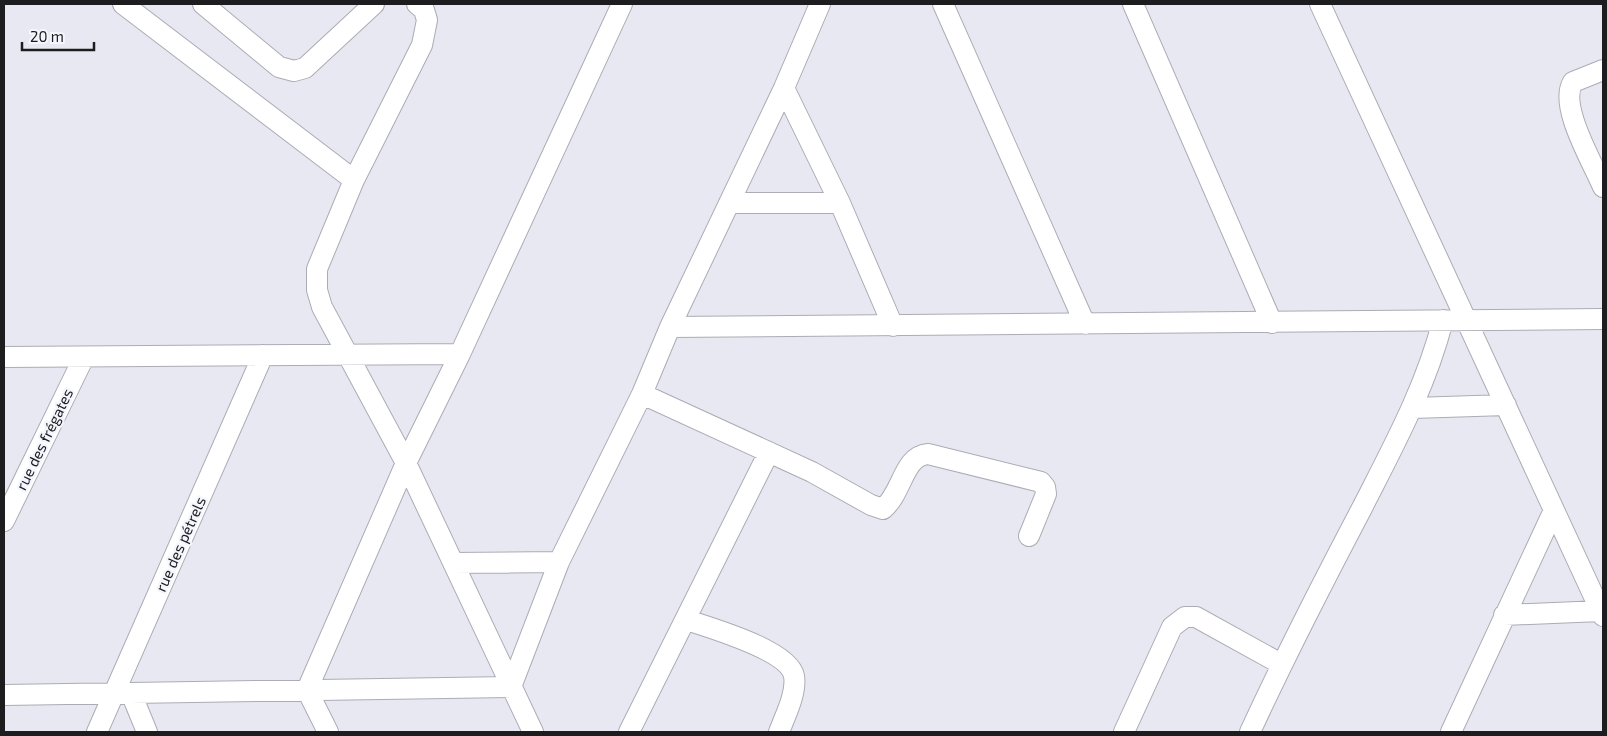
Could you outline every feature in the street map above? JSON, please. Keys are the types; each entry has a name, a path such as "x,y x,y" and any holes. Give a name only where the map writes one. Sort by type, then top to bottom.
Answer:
{"street":[{"path":"123,4 354,180"},
{"path":"203,4 280,67 294,71 306,68 374,4"},
{"path":"417,4 424,10 427,20 422,45 354,180 317,269 317,281 322,307 406,463 533,732"},
{"path":"307,690 406,463 460,354 622,4"},
{"path":"511,688 559,562 642,394 670,327 784,88 820,4"},
{"path":"943,4 1085,324"},
{"path":"1133,4 1272,323"},
{"path":"1320,4 1464,320 1506,405 1602,614 1504,615"},
{"path":"1603,70 1573,82 1568,93 1568,104 1574,122 1603,187"},
{"path":"784,88 840,203 893,326"},
{"path":"730,203 840,203"},
{"path":"1250,732 1281,664 1414,408 1435,352 1443,320"},
{"path":"670,327 1603,320"},
{"path":"4,357 460,354"},
{"name":"rue des pétrels","path":"97,732 123,693 263,355"},
{"name":"rue des frégates","path":"4,521 84,357"},
{"path":"642,394 769,452 883,509 892,501 912,460 920,454 928,454 1041,482 1045,487 1046,494 1029,536"},
{"path":"1414,408 1506,405"},
{"path":"630,732 769,452"},
{"path":"1451,732 1554,510"},
{"path":"453,563 559,562"},
{"path":"1124,732 1172,627 1185,617 1196,617 1281,664"},
{"path":"687,620 768,652 784,661 792,670 794,678 791,698 779,732"},
{"path":"4,695 511,688"},
{"path":"307,690 328,732"},
{"path":"123,693 147,732"}]}
